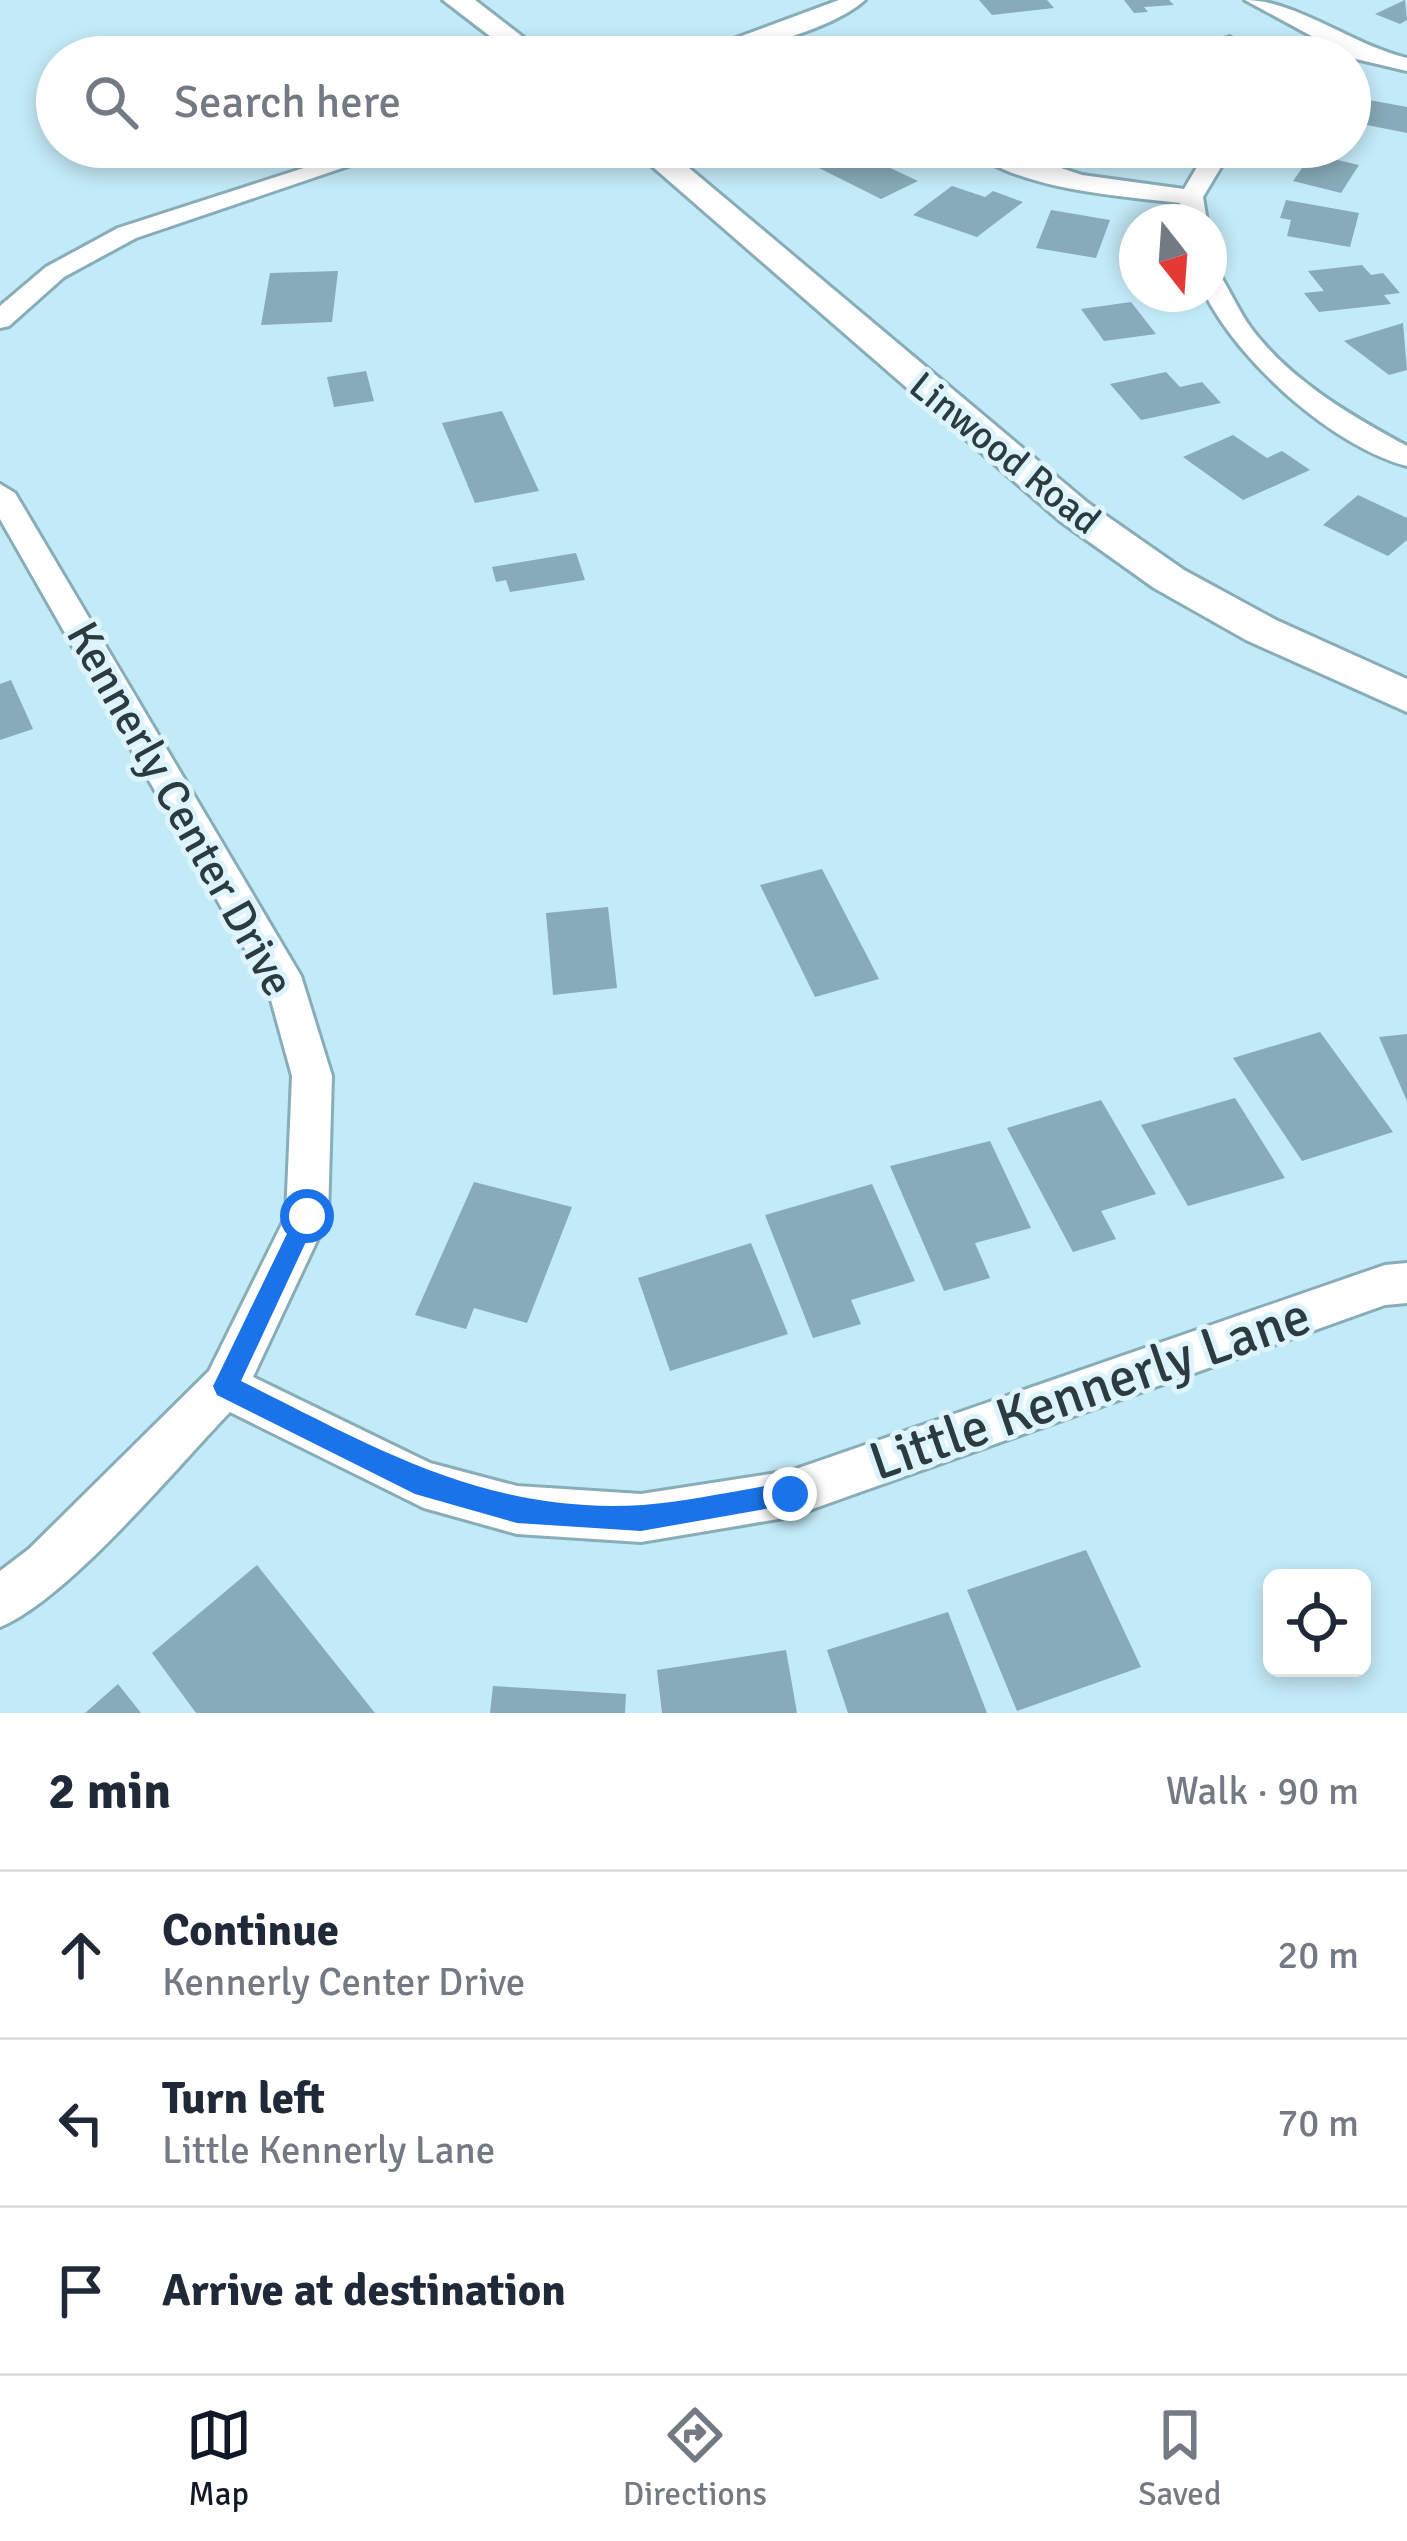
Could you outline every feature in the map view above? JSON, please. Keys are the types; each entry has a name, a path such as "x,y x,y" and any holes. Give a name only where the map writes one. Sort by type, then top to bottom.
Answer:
{"street":[{"path":"458,0 507,36"},
{"path":"762,36 855,0"},
{"path":"1255,0 1319,36"},
{"path":"1371,59 1407,65"},
{"path":"0,320 55,272 127,233 327,168"},
{"name":"Linwood Road","path":"670,168 1074,512 1169,579 1242,620 1407,697"},
{"path":"1025,168 1170,204"},
{"path":"1195,204 1212,168"},
{"path":"1226,312 1274,375 1338,422 1407,457"},
{"name":"Kennerly Center Drive","path":"0,493 287,987 311,1076 307,1216 226,1386 46,1566 0,1602"},
{"name":"Little Kennerly Lane","path":"226,1386 424,1485 517,1510 641,1518 790,1494 1385,1285 1407,1283"}],"building":[{"path":"979,0 1047,0 1054,8 992,15"},
{"path":"1124,0 1169,0 1174,5 1144,7 1148,12 1134,13"},
{"path":"1405,0 1407,20 1400,24 1375,14"},
{"path":"1371,100 1407,107 1407,133 1371,126"},
{"path":"819,168 890,168 918,181 881,199"},
{"path":"1302,168 1357,168 1341,193 1293,181"},
{"path":"952,186 985,197 993,191 1023,202 977,237 913,215"},
{"path":"1286,200 1359,213 1350,247 1287,236 1291,220 1280,218"},
{"path":"1051,210 1110,220 1096,258 1036,248"},
{"path":"1362,265 1371,275 1383,273 1400,293 1384,295 1391,304 1319,312 1304,293 1324,291 1308,271"},
{"path":"338,271 332,322 261,325 270,273"},
{"path":"1119,304 1119,312 1139,312 1156,334 1104,341 1081,309"},
{"path":"1403,323 1407,370 1389,375 1344,341"},
{"path":"366,371 374,401 334,407 327,377"},
{"path":"1166,372 1180,387 1202,382 1221,403 1141,420 1110,384"},
{"path":"502,411 539,491 475,503 442,423"},
{"path":"1233,435 1267,458 1282,451 1310,470 1243,500 1183,457"},
{"path":"1358,495 1407,518 1407,540 1388,556 1323,525"},
{"path":"576,553 585,580 510,592 506,580 496,582 492,567"},
{"path":"11,680 33,729 0,740 0,684"},
{"path":"822,869 879,979 815,997 760,885"},
{"path":"608,907 617,988 553,995 546,913"},
{"path":"1320,1032 1393,1132 1302,1161 1233,1058"},
{"path":"1407,1034 1407,1101 1379,1037"},
{"path":"1235,1098 1285,1178 1188,1206 1141,1125"},
{"path":"1101,1100 1156,1194 1101,1211 1116,1239 1073,1252 1007,1128"},
{"path":"990,1141 1031,1228 975,1243 990,1278 944,1291 890,1166"},
{"path":"474,1182 572,1207 527,1323 474,1308 466,1329 415,1315"},
{"path":"872,1184 915,1281 851,1300 861,1324 813,1338 765,1215"},
{"path":"751,1243 788,1334 670,1371 638,1278"},
{"path":"1086,1550 1141,1667 1017,1711 967,1590"},
{"path":"257,1565 375,1713 196,1713 152,1653"},
{"path":"948,1612 987,1713 848,1713 827,1650"},
{"path":"786,1650 797,1713 662,1713 657,1670"},
{"path":"118,1684 141,1713 85,1713"},
{"path":"493,1686 626,1694 625,1713 490,1713"}],"route":[{"path":"307,1216 226,1386 424,1485 517,1510 641,1518 790,1494"}]}
